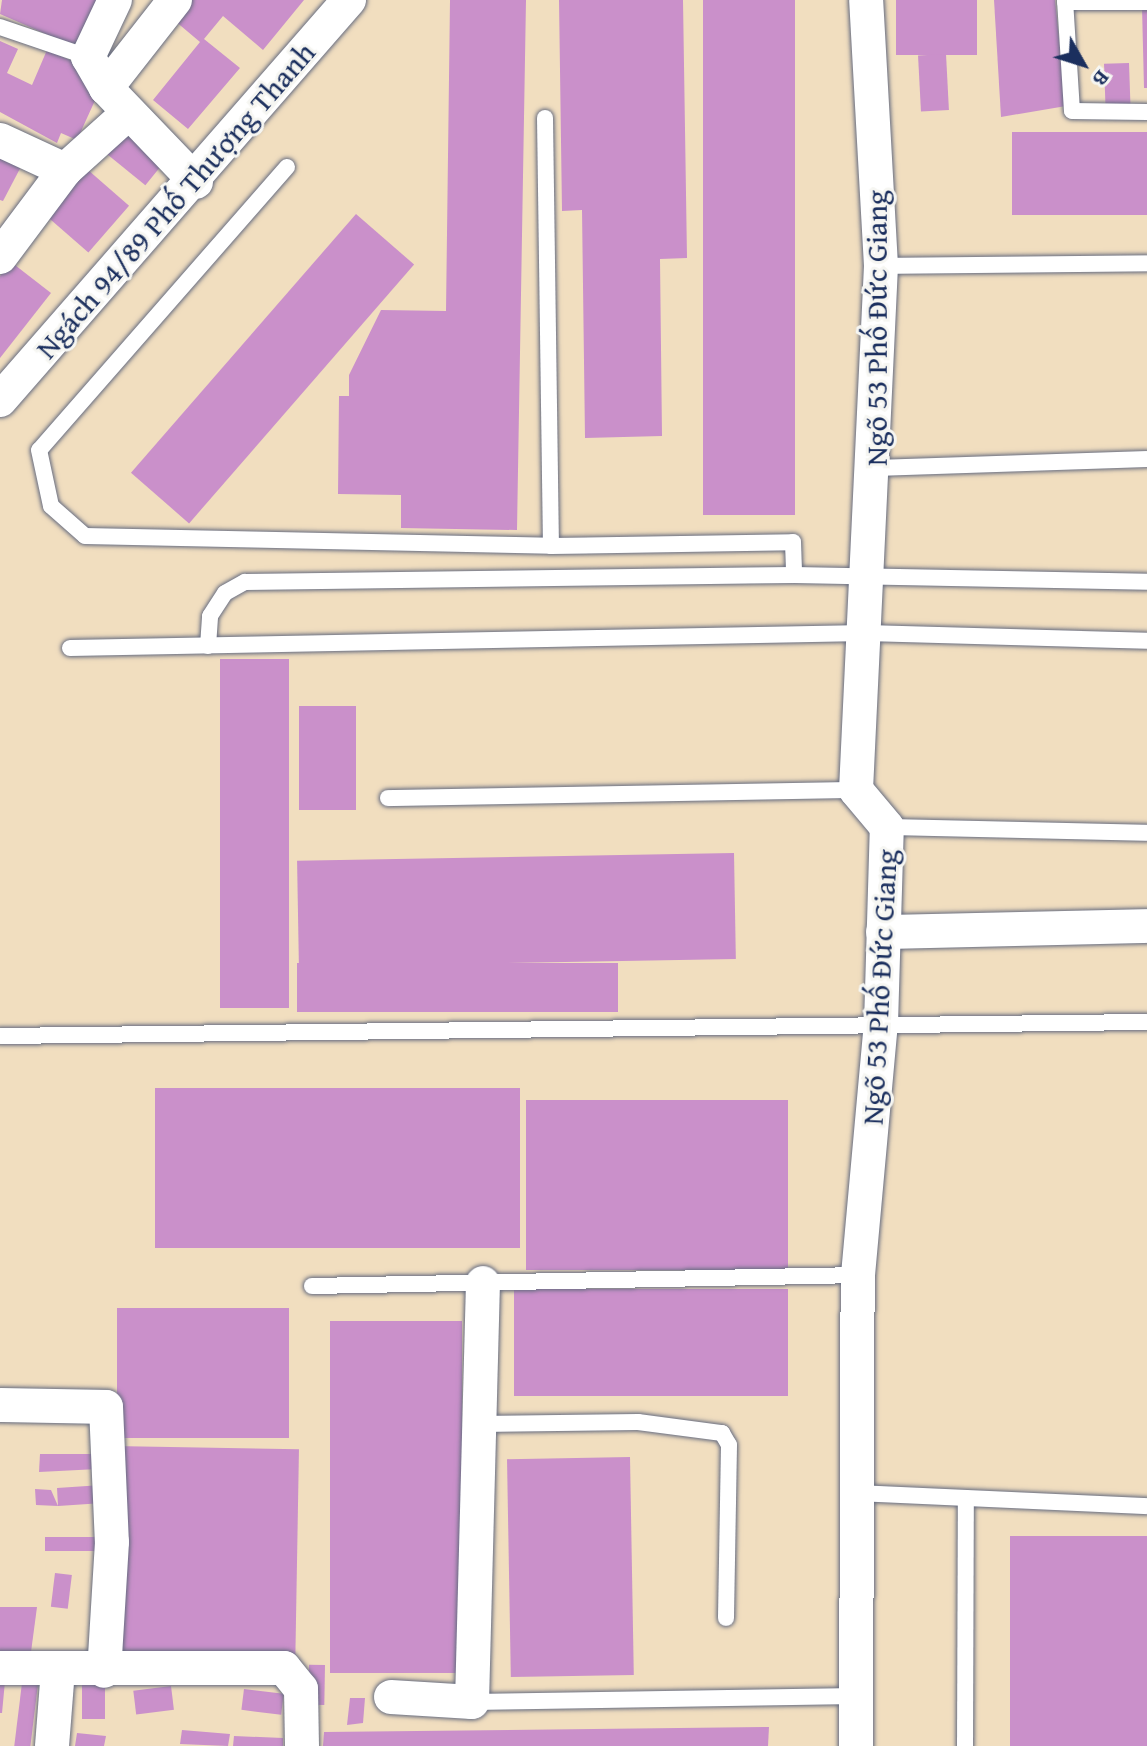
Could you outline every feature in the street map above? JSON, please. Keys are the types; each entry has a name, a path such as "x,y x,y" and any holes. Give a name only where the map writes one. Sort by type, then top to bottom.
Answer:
{"street":[{"path":"115,0 88,57 126,115 196,182"},
{"path":"106,88 175,0"},
{"name":"Ngách 94/89 Phố Thượng Thanh","path":"0,400 196,182 349,0"},
{"name":"Ngõ 53 Phố Đức Giang","path":"856,1746 858,1275 881,1024 887,827 856,790 871,581 881,266 866,0"},
{"path":"0,257 65,170 126,115"},
{"path":"0,140 65,170"},
{"path":"883,932 1147,926"},
{"path":"391,1697 472,1702 483,1283"},
{"path":"0,1405 106,1407 112,1542 104,1671"},
{"path":"0,1668 104,1671 284,1668 301,1689 302,1746"},
{"path":"52,1746 58,1670"}],"lane":[{"path":"1147,2 1065,1 1072,111 1147,112"},
{"path":"0,27 88,57"},
{"path":"545,118 551,546"},
{"path":"287,167 39,450 51,506 85,536 551,546 793,542 794,575"},
{"path":"881,266 1147,263"},
{"path":"876,468 1147,459"},
{"path":"208,646 210,616 225,593 245,582 794,575 871,581 1147,582"},
{"path":"70,648 866,633 1147,641"},
{"path":"388,798 856,790"},
{"path":"887,827 1147,833"},
{"path":"0,1036 1147,1022"},
{"path":"312,1286 858,1275"},
{"path":"479,1424 638,1422 722,1433 729,1445 726,1618"},
{"path":"859,1493 1147,1506"},
{"path":"965,1746 966,1498"},
{"path":"472,1702 857,1696"}],"building":[{"path":"2,0 99,0 78,48 0,14"},
{"path":"181,0 304,0 263,50 223,16 204,39 240,68 188,129 153,100 200,42 168,15"},
{"path":"450,0 526,0 517,530 401,528 401,495 338,494 339,396 349,396 349,375 381,310 446,311"},
{"path":"559,0 683,0 687,258 660,259 662,436 585,438 582,210 562,211"},
{"path":"703,0 795,0 795,515 703,515"},
{"path":"896,0 977,0 977,55 896,55"},
{"path":"994,0 1055,0 1066,106 1001,117"},
{"path":"1142,7 1147,7 1147,88 1144,88"},
{"path":"0,41 18,49 7,73 32,85 47,50 90,69 102,85 77,140 61,133 57,143 0,112"},
{"path":"946,54 949,110 921,111 918,55"},
{"path":"1129,63 1131,110 1106,111 1104,64"},
{"path":"119,124 165,161 145,185 99,148"},
{"path":"1012,132 1147,132 1147,215 1012,215"},
{"path":"0,146 25,159 3,201 0,200"},
{"path":"80,163 129,206 88,252 39,210"},
{"path":"356,214 414,265 189,523 131,473"},
{"path":"11,262 51,293 0,358 0,276"},
{"path":"220,659 289,659 289,1008 220,1008"},
{"path":"299,706 356,706 356,810 299,810"},
{"path":"734,853 736,959 299,967 297,861"},
{"path":"297,963 618,963 618,1012 297,1012"},
{"path":"155,1088 520,1088 520,1248 155,1248"},
{"path":"526,1100 788,1100 788,1270 526,1270"},
{"path":"514,1289 788,1289 788,1396 514,1396"},
{"path":"117,1308 289,1308 289,1438 117,1438"},
{"path":"330,1321 462,1321 462,1673 330,1673"},
{"path":"113,1446 299,1449 295,1663 109,1660"},
{"path":"40,1454 100,1454 98,1469 39,1472"},
{"path":"630,1457 634,1675 511,1677 507,1459"},
{"path":"102,1485 103,1503 58,1506 57,1488"},
{"path":"35,1489 51,1490 58,1506 36,1505"},
{"path":"1010,1536 1147,1536 1147,1746 1010,1746"},
{"path":"45,1537 104,1537 104,1551 45,1551"},
{"path":"55,1573 72,1575 68,1609 51,1607"},
{"path":"0,1607 37,1607 31,1652 0,1655"},
{"path":"309,1665 325,1665 324,1705 308,1705"},
{"path":"0,1681 5,1681 2,1713 0,1713"},
{"path":"22,1683 38,1685 30,1746 14,1746"},
{"path":"82,1685 105,1685 105,1719 82,1719"},
{"path":"171,1686 174,1710 136,1714 133,1691"},
{"path":"244,1689 284,1694 281,1715 241,1710"},
{"path":"350,1698 365,1698 363,1723 347,1725"},
{"path":"769,1727 768,1746 323,1746 324,1732"},
{"path":"182,1730 230,1734 228,1746 180,1744"},
{"path":"77,1733 106,1736 104,1746 75,1746"},
{"path":"234,1736 283,1738 283,1746 233,1746"}]}
